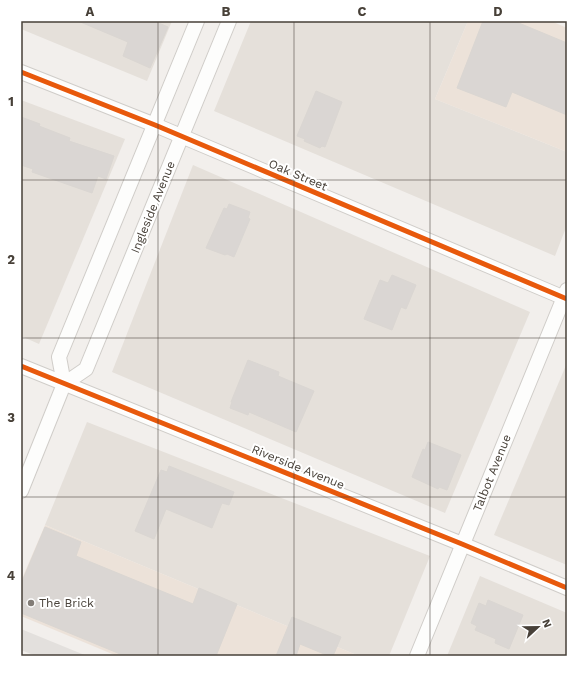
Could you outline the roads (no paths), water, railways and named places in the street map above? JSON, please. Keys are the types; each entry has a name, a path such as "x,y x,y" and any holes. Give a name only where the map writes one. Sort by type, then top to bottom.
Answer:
{"street":[{"path":"21,491 64,384 58,357 197,21"},
{"name":"Ingleside Avenue","path":"64,384 86,368 229,21"},
{"name":"Oak Street","path":"21,72 182,136 566,296"},
{"name":"Talbot Avenue","path":"417,656 462,544 566,296"},
{"name":"Riverside Avenue","path":"21,366 462,544 567,588"}],"place":[{"name":"The Brick","path":"31,603"}]}
